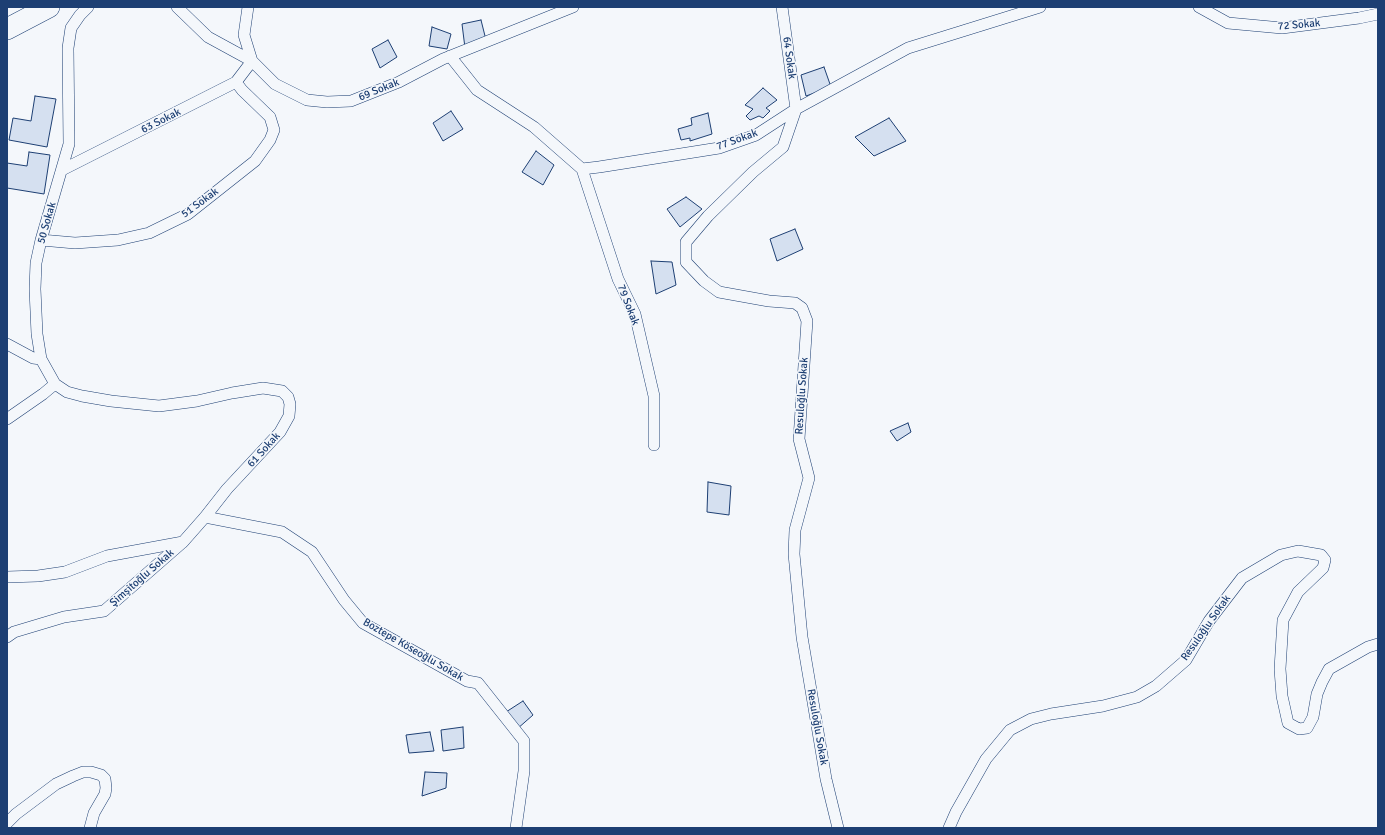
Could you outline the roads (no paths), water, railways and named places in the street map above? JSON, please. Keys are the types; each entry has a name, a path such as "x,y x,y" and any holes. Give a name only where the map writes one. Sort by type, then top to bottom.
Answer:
{"highway":[{"path":"7,29 49,7"}],"street":[{"name":"50 Sokak","path":"55,384 41,359 37,334 35,289 36,264 41,240 69,144 68,48 71,28 88,7"},
{"name":"69 Sokak","path":"177,7 208,37 252,61 275,84 307,100 327,102 351,101 399,82 450,56 573,7"},
{"path":"248,7 244,35 252,61"},
{"name":"64 Sokak","path":"782,7 796,109"},
{"name":"77 Sokak","path":"582,168 599,167 719,148 756,135 796,109 908,48 1040,7"},
{"name":"72 Sokak","path":"1198,7 1228,23 1282,28 1359,18 1378,14"},
{"path":"450,56 477,90 534,127 582,168"},
{"name":"63 Sokak","path":"62,170 236,82 252,61"},
{"name":"51 Sokak","path":"41,240 75,243 118,240 149,233 188,214 255,161 270,140 274,130 270,117 242,90 236,82"},
{"name":"Resuloğlu Sokak","path":"796,109 783,147 754,172 708,216 686,242 686,262 704,281 719,292 768,301 795,303 802,308 807,321 799,439 809,478 795,530 794,554 802,637 826,779 838,828"},
{"name":"79 Sokak","path":"582,168 618,279 634,314 654,396 654,445"},
{"path":"7,344 33,358 41,359"},
{"path":"7,419 55,384"},
{"name":"61 Sokak","path":"55,384 68,392 82,396 111,401 159,406 197,401 263,388 282,391 288,397 290,404 289,416 280,432 227,489 183,542"},
{"name":"Boztepe Köseoğlu Sokak","path":"205,517 282,532 312,552 344,600 363,623 467,681 478,683 524,741 524,772 516,828"},
{"path":"7,577 38,576 65,572 107,556 183,542"},
{"name":"Şimşitoğlu Sokak","path":"7,637 14,632 64,617 104,611 183,542"},
{"name":"Resuloğlu Sokak","path":"949,828 956,812 986,759 1010,730 1031,719 1044,715 1104,706 1137,697 1156,686 1186,660 1209,621 1242,578 1281,555 1298,551 1321,555 1325,560 1323,568 1298,592 1283,620 1280,669 1282,696 1288,723 1300,729 1307,728 1313,717 1317,694 1330,669 1368,647 1378,644"},
{"path":"7,824 16,814 56,784 83,772 91,772 101,775 105,779 106,788 105,794 94,813 90,828"}]}
